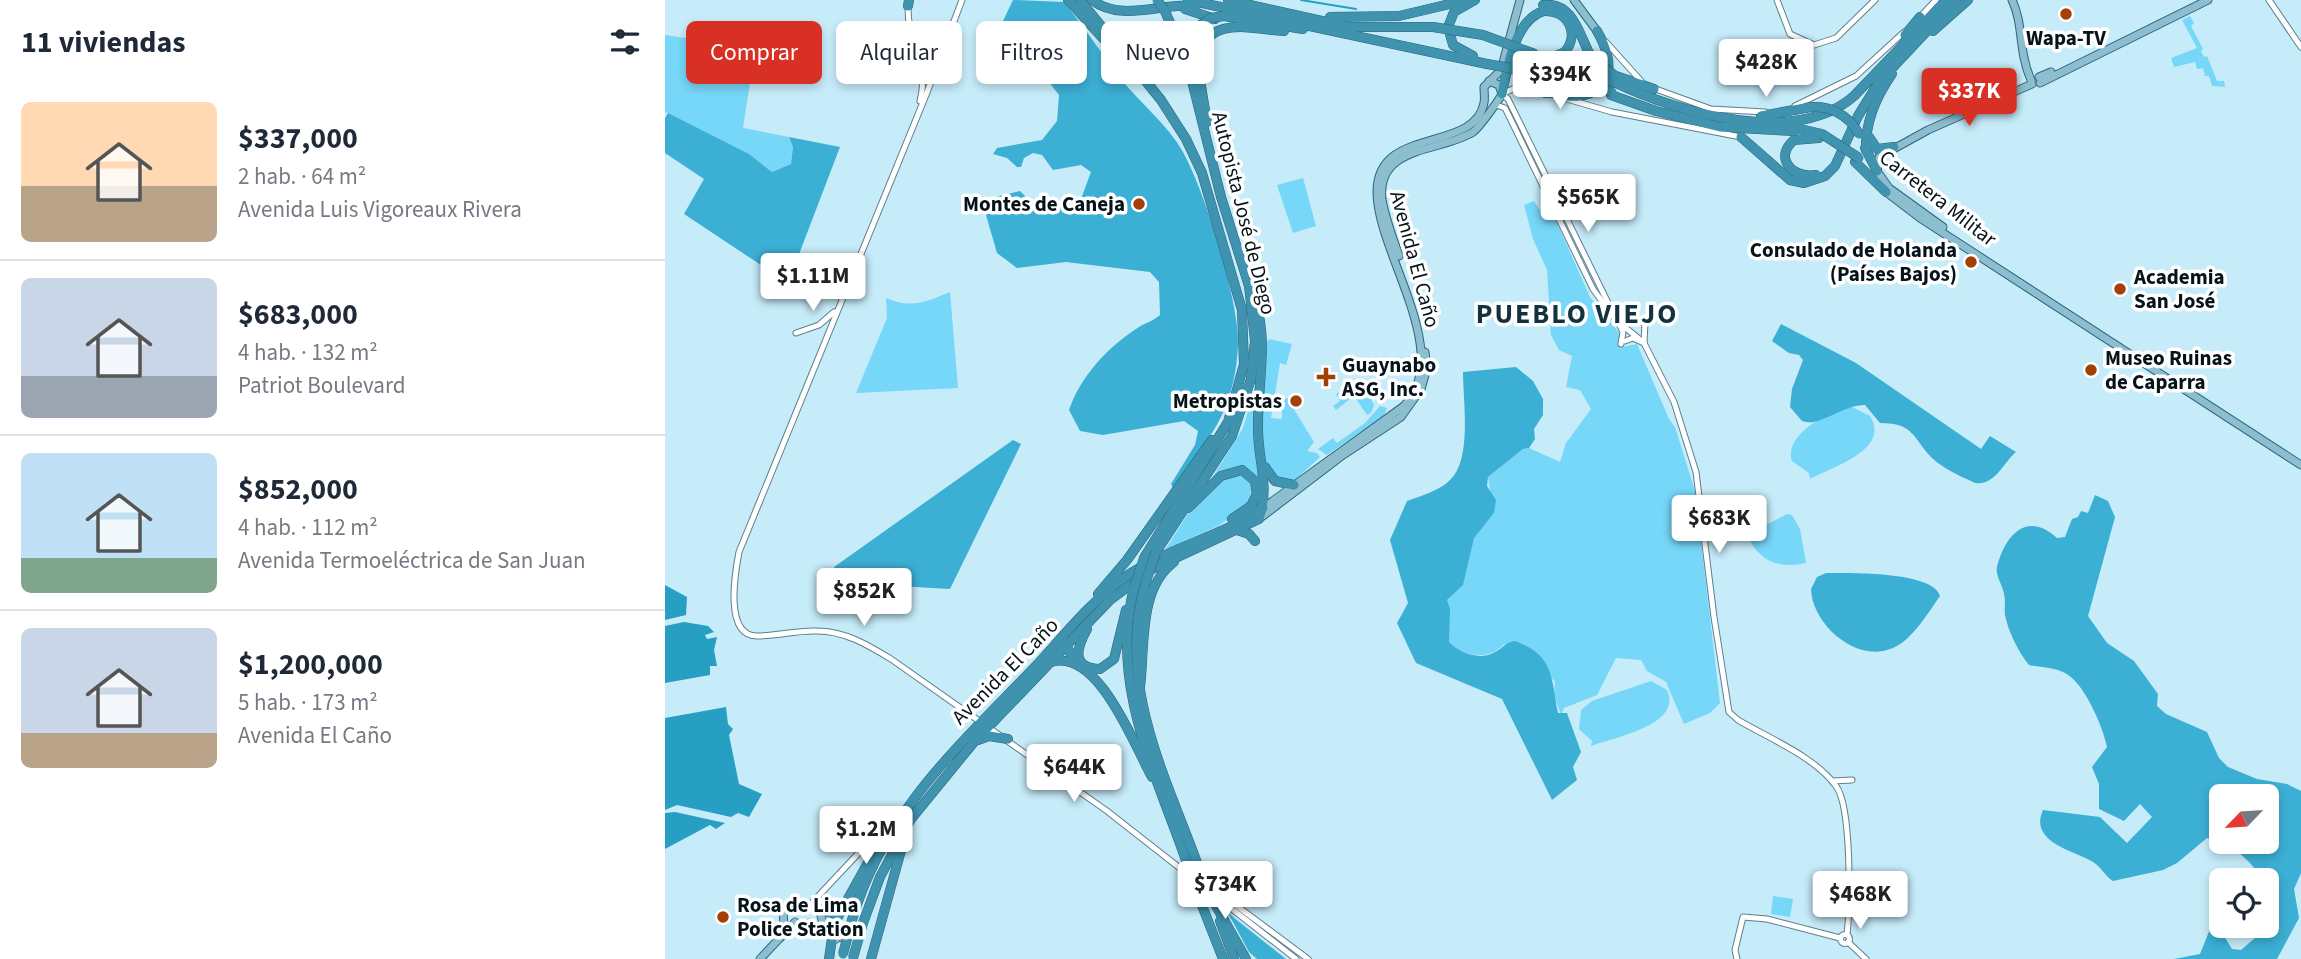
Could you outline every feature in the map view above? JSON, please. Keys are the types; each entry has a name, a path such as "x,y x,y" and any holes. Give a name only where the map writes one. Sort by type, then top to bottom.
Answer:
{"highway":[{"path":"1068,0 1139,81 1161,100"},
{"name":"Autopista José de Diego","path":"1080,0 1161,100 1186,139 1202,173 1239,293 1244,325 1244,364 1232,409 1220,439 1156,535 1144,558 1130,602 1126,673 1136,717 1223,959"},
{"path":"1092,0 1108,9 1124,11 1177,5 1465,56 1487,64 1585,85 1654,89"},
{"name":"Autopista José de Diego","path":"1157,0 1180,41 1249,286 1255,341 1245,402 1227,445 1156,552 1146,581 1134,635 1139,695 1234,959"},
{"path":"1188,0 1336,32"},
{"path":"1228,0 1364,28 1433,27 1483,35 1548,59 1585,85"},
{"path":"1416,12 1449,0"},
{"path":"1290,13 1353,19 1416,12 1467,0"},
{"path":"1465,56 1453,45 1448,27 1458,9 1475,0"},
{"path":"1860,157 1870,118 1887,81 1912,46 1968,0"},
{"path":"1741,137 1790,180 1808,181 1825,176 1872,91 1952,1"},
{"path":"1512,56 1585,85 1614,88 1732,119 1800,121 1825,114 1860,91 1952,1"},
{"path":"1177,5 1212,19 1285,31 1224,27 1214,34"},
{"path":"1511,41 1529,12 1549,5 1561,7 1571,15 1581,39 1614,88 1656,111 1730,128 1791,131 1821,136"},
{"path":"1502,94 1512,56 1529,19 1538,12 1550,10 1566,19 1572,36 1565,52 1548,59"},
{"path":"1206,21 1224,16 1336,32"},
{"path":"1860,91 1871,73 1920,17"},
{"path":"1545,93 1574,96 1585,85 1605,80 1609,71 1609,57 1597,32"},
{"path":"1821,136 1804,137 1792,142 1785,157 1789,168 1801,175 1816,175 1830,165 1839,153 1877,73"},
{"path":"1201,84 1207,117 1206,138"},
{"path":"1614,88 1670,110 1716,120 1798,127 1860,157 1877,171"},
{"path":"1711,109 1754,116 1821,107 1849,120 1859,134 1860,157"},
{"path":"1870,118 1869,136 1873,147 1883,150 1894,147"},
{"path":"1730,128 1759,143 1791,176 1808,181"},
{"name":"Carretera Militar","path":"1860,157 1887,190"},
{"path":"1249,286 1259,307 1262,331 1258,428 1266,488 1259,519"},
{"path":"1164,797 1120,711 1065,647 1072,628 1127,560 1232,409"},
{"path":"1262,459 1275,481 1294,485"},
{"path":"1179,516 1224,474 1238,470 1253,477 1258,491 1251,506 1197,540"},
{"name":"Avenida El Caño","path":"853,959 880,877 911,819 974,742 986,723 1072,628 1126,576 1263,508"},
{"name":"Avenida El Caño","path":"842,956 852,920 888,828 941,762 1050,663 1131,582 1259,519"},
{"path":"1237,530 1249,534 1255,541"},
{"path":"1139,695 1144,638 1156,583 1170,565 1215,540"},
{"path":"1094,617 1077,651 1084,664 1100,669 1114,659 1122,619 1130,602"},
{"path":"1050,663 1067,659 1079,666"},
{"path":"974,742 989,736 1008,739"},
{"path":"871,959 911,819"},
{"path":"829,959 831,934 888,828"},
{"path":"821,913 838,910 854,887"},
{"name":"Autopista José de Diego","path":"1215,904 1246,959"}],"main road":[{"name":"Avenida El Caño","path":"1263,508 1404,405 1417,387 1421,350 1380,212 1378,181 1387,162 1401,150 1471,124 1484,105 1484,88 1501,70 1520,0"},
{"path":"1574,0 1597,32"},
{"path":"2014,0 2022,18 2024,54 2035,80"},
{"path":"1887,190 1877,171 1879,157 1894,147 2200,0"},
{"path":"2035,80 2208,0"},
{"path":"1489,81 1499,85 1502,94"},
{"name":"Avenida El Caño","path":"1259,519 1343,455 1401,417 1418,395 1425,377 1426,357 1383,200 1385,179 1392,166 1406,154 1474,131 1502,94"},
{"name":"Carretera Militar","path":"1887,190 1920,218 2301,465"},
{"path":"780,938 785,921 782,913 788,905 806,909 814,906 821,913 824,927 831,934"},
{"path":"810,923 815,924 821,913"},
{"path":"760,959 801,919 844,939 874,945"},
{"path":"785,921 795,922"}],"street":[{"path":"954,21 962,0"},
{"path":"1777,0 1790,34 1814,45 1836,38 1875,0"},
{"path":"1597,32 1624,66 1654,89 1711,109 1762,113 1793,107 1822,96 1870,66 1935,0"},
{"path":"2269,0 2301,47"},
{"path":"907,21 908,3"},
{"path":"918,110 924,84"},
{"path":"928,84 739,552 734,578 736,616 740,629 755,636 816,631 856,639 986,723 1175,863 1296,959"},
{"path":"1585,85 1741,137"},
{"path":"1545,93 1519,86 1502,94 1508,99 1615,319 1644,343 1674,402 1696,472 1729,712 1823,772 1840,792 1849,869 1848,942 1866,959"},
{"path":"1493,105 1505,108 1593,289 1623,332 1623,342 1633,338 1644,343"},
{"path":"796,333 819,325 838,307"},
{"path":"1644,343 1645,323"},
{"path":"1831,780 1852,780"},
{"path":"806,909 888,828"},
{"path":"1175,863 1184,866 1308,959"},
{"path":"821,913 823,891"},
{"path":"1737,959 1735,950 1742,917 1766,919 1840,938 1847,935"},
{"path":"1840,938 1843,943 1848,942"}],"shaded area":[{"path":"1013,0 1064,2 1078,21 1003,21"},
{"path":"2190,16 2194,23 2191,26 2203,49 2201,51 2204,57 2207,56 2217,81 2224,81 2225,87 2212,86 2209,76 2205,76 2203,68 2197,69 2195,62 2174,67 2171,58 2197,48 2182,20"},
{"path":"1087,33 1101,52 1101,84 1126,84 1162,123 1183,152 1201,192 1226,271 1238,340 1232,388 1216,426 1173,488 1171,484 1195,445 1198,431 1184,421 1103,435 1080,431 1069,410 1080,386 1105,354 1139,327 1160,315 1159,282 1150,272 1066,262 1017,268 997,253 986,215 991,198 1020,191 1038,209 1081,199 1091,172 1081,165 1053,170 1042,155 1033,153 1024,158 1021,167 1017,167 1007,158 993,154 997,148 1042,140 1057,121 1059,95 1050,84 1087,84"},
{"path":"665,35 686,38 686,84 750,84 743,128 789,137 793,147 791,164 772,172 749,154 665,112"},
{"path":"668,113 749,154 772,172 791,164 793,147 789,137 840,147 788,283 684,214 704,179 665,153 665,118"},
{"path":"1303,178 1316,226 1293,233 1277,185"},
{"path":"1534,201 1541,212 1548,208 1553,214 1590,297 1620,334 1618,342 1622,347 1637,344 1669,419 1675,427 1695,491 1720,703 1710,713 1684,724 1666,682 1647,671 1641,660 1616,658 1597,695 1564,708 1561,715 1554,695 1555,681 1504,644 1491,653 1477,655 1462,651 1449,642 1447,600 1453,594 1474,537 1494,513 1488,477 1523,449 1529,448 1560,462 1566,443 1591,409 1580,390 1566,387 1572,356 1559,350 1551,335 1547,270 1533,239 1524,205"},
{"path":"950,292 958,388 856,393 887,318 886,298 911,304"},
{"path":"1781,324 1856,363 1981,449 1990,436 2016,452 1988,481 1975,483 1937,462 1907,429 1880,423 1865,405 1848,408 1824,419 1802,421 1790,407 1792,389 1803,360 1799,355 1789,353 1772,341"},
{"path":"1269,339 1292,344 1286,365 1280,363 1271,418 1282,419 1282,401 1287,398 1314,442 1307,451 1317,453 1320,457 1294,481 1280,482 1266,465 1261,441 1265,345"},
{"path":"1516,367 1533,381 1543,399 1543,415 1534,429 1535,439 1529,448 1523,449 1488,477 1487,486 1496,500 1494,513 1474,538 1463,585 1447,600 1450,609 1449,642 1464,652 1483,656 1514,641 1527,646 1544,661 1552,679 1558,713 1567,713 1581,752 1573,767 1577,780 1552,800 1502,699 1416,663 1397,623 1408,603 1390,540 1407,501 1442,486 1458,470 1465,428 1463,372"},
{"path":"1259,375 1253,426 1263,482 1258,507 1240,519 1259,488 1236,468 1226,470 1211,480 1243,428"},
{"path":"1341,391 1371,399 1374,405 1371,413 1367,415 1354,396 1336,410 1333,406 1340,401 1336,394"},
{"path":"1380,406 1387,408 1384,415 1327,455 1318,449 1333,438 1337,443 1365,423"},
{"path":"1852,407 1870,416 1874,428 1873,439 1856,456 1810,479 1809,473 1792,461 1791,451 1795,442 1821,418"},
{"path":"1013,440 1021,444 950,589 844,583 834,567"},
{"path":"1246,474 1254,487 1250,504 1218,526 1165,550 1189,512 1222,476"},
{"path":"2095,495 2108,501 2115,517 2088,616 2107,643 2134,661 2158,694 2157,706 2166,714 2207,732 2219,758 2228,767 2257,779 2287,784 2301,791 2301,873 2294,889 2299,918 2277,959 2174,959 2200,954 2209,932 2209,938 2225,938 2232,949 2241,950 2255,938 2279,938 2279,868 2254,868 2239,854 2279,854 2279,784 2209,784 2209,839 2177,863 2163,870 2113,881 2093,862 2056,844 2042,830 2040,821 2043,810 2100,817 2127,843 2152,817 2140,804 2124,821 2099,809 2099,784 2092,767 2107,747 2094,710 2078,684 2067,674 2029,665 2014,642 2005,615 2005,597 1997,570 2005,545 2018,530 2027,527 2036,526 2057,538 2065,537 2072,519 2078,517 2081,511 2088,513"},
{"path":"1787,514 1792,515 1800,529 1806,563 1786,565 1770,561 1757,551 1747,535"},
{"path":"1826,573 1907,578 1934,588 1940,596 1907,639 1893,648 1865,650 1851,646 1839,638 1819,615 1811,589 1817,577"},
{"path":"665,585 687,597 686,615 665,620"},
{"path":"684,622 708,626 714,632 705,635 707,639 717,637 714,650 717,666 710,666 710,675 665,683 665,626"},
{"path":"1651,681 1667,690 1669,702 1665,712 1644,728 1591,746 1592,741 1579,729 1581,710 1592,701"},
{"path":"726,707 728,724 733,729 729,735 739,784 762,794 749,817 738,813 731,817 677,805 665,810 665,718"},
{"path":"675,812 725,823 716,829 710,825 665,849 665,813"},
{"path":"1773,896 1793,899 1790,917 1771,914"},
{"path":"1228,913 1286,959 1257,959 1249,952"}],"waterway":[{"path":"1301,0 1356,9"}],"place":[{"name":"Wapa-TV","path":"2066,14"},
{"name":"Montes de Caneja","path":"1139,204"},
{"name":"Consulado de Holanda (Países Bajos)","path":"1971,262"},
{"name":"Academia San José","path":"2120,289"},
{"name":"Museo Ruinas de Caparra","path":"2091,370"},
{"name":"Guaynabo ASG, Inc.","path":"1326,377"},
{"name":"Metropistas","path":"1296,401"},
{"name":"Rosa de Lima Police Station","path":"723,917"}],"district":[{"name":"PUEBLO VIEJO","path":"1577,313"}]}
